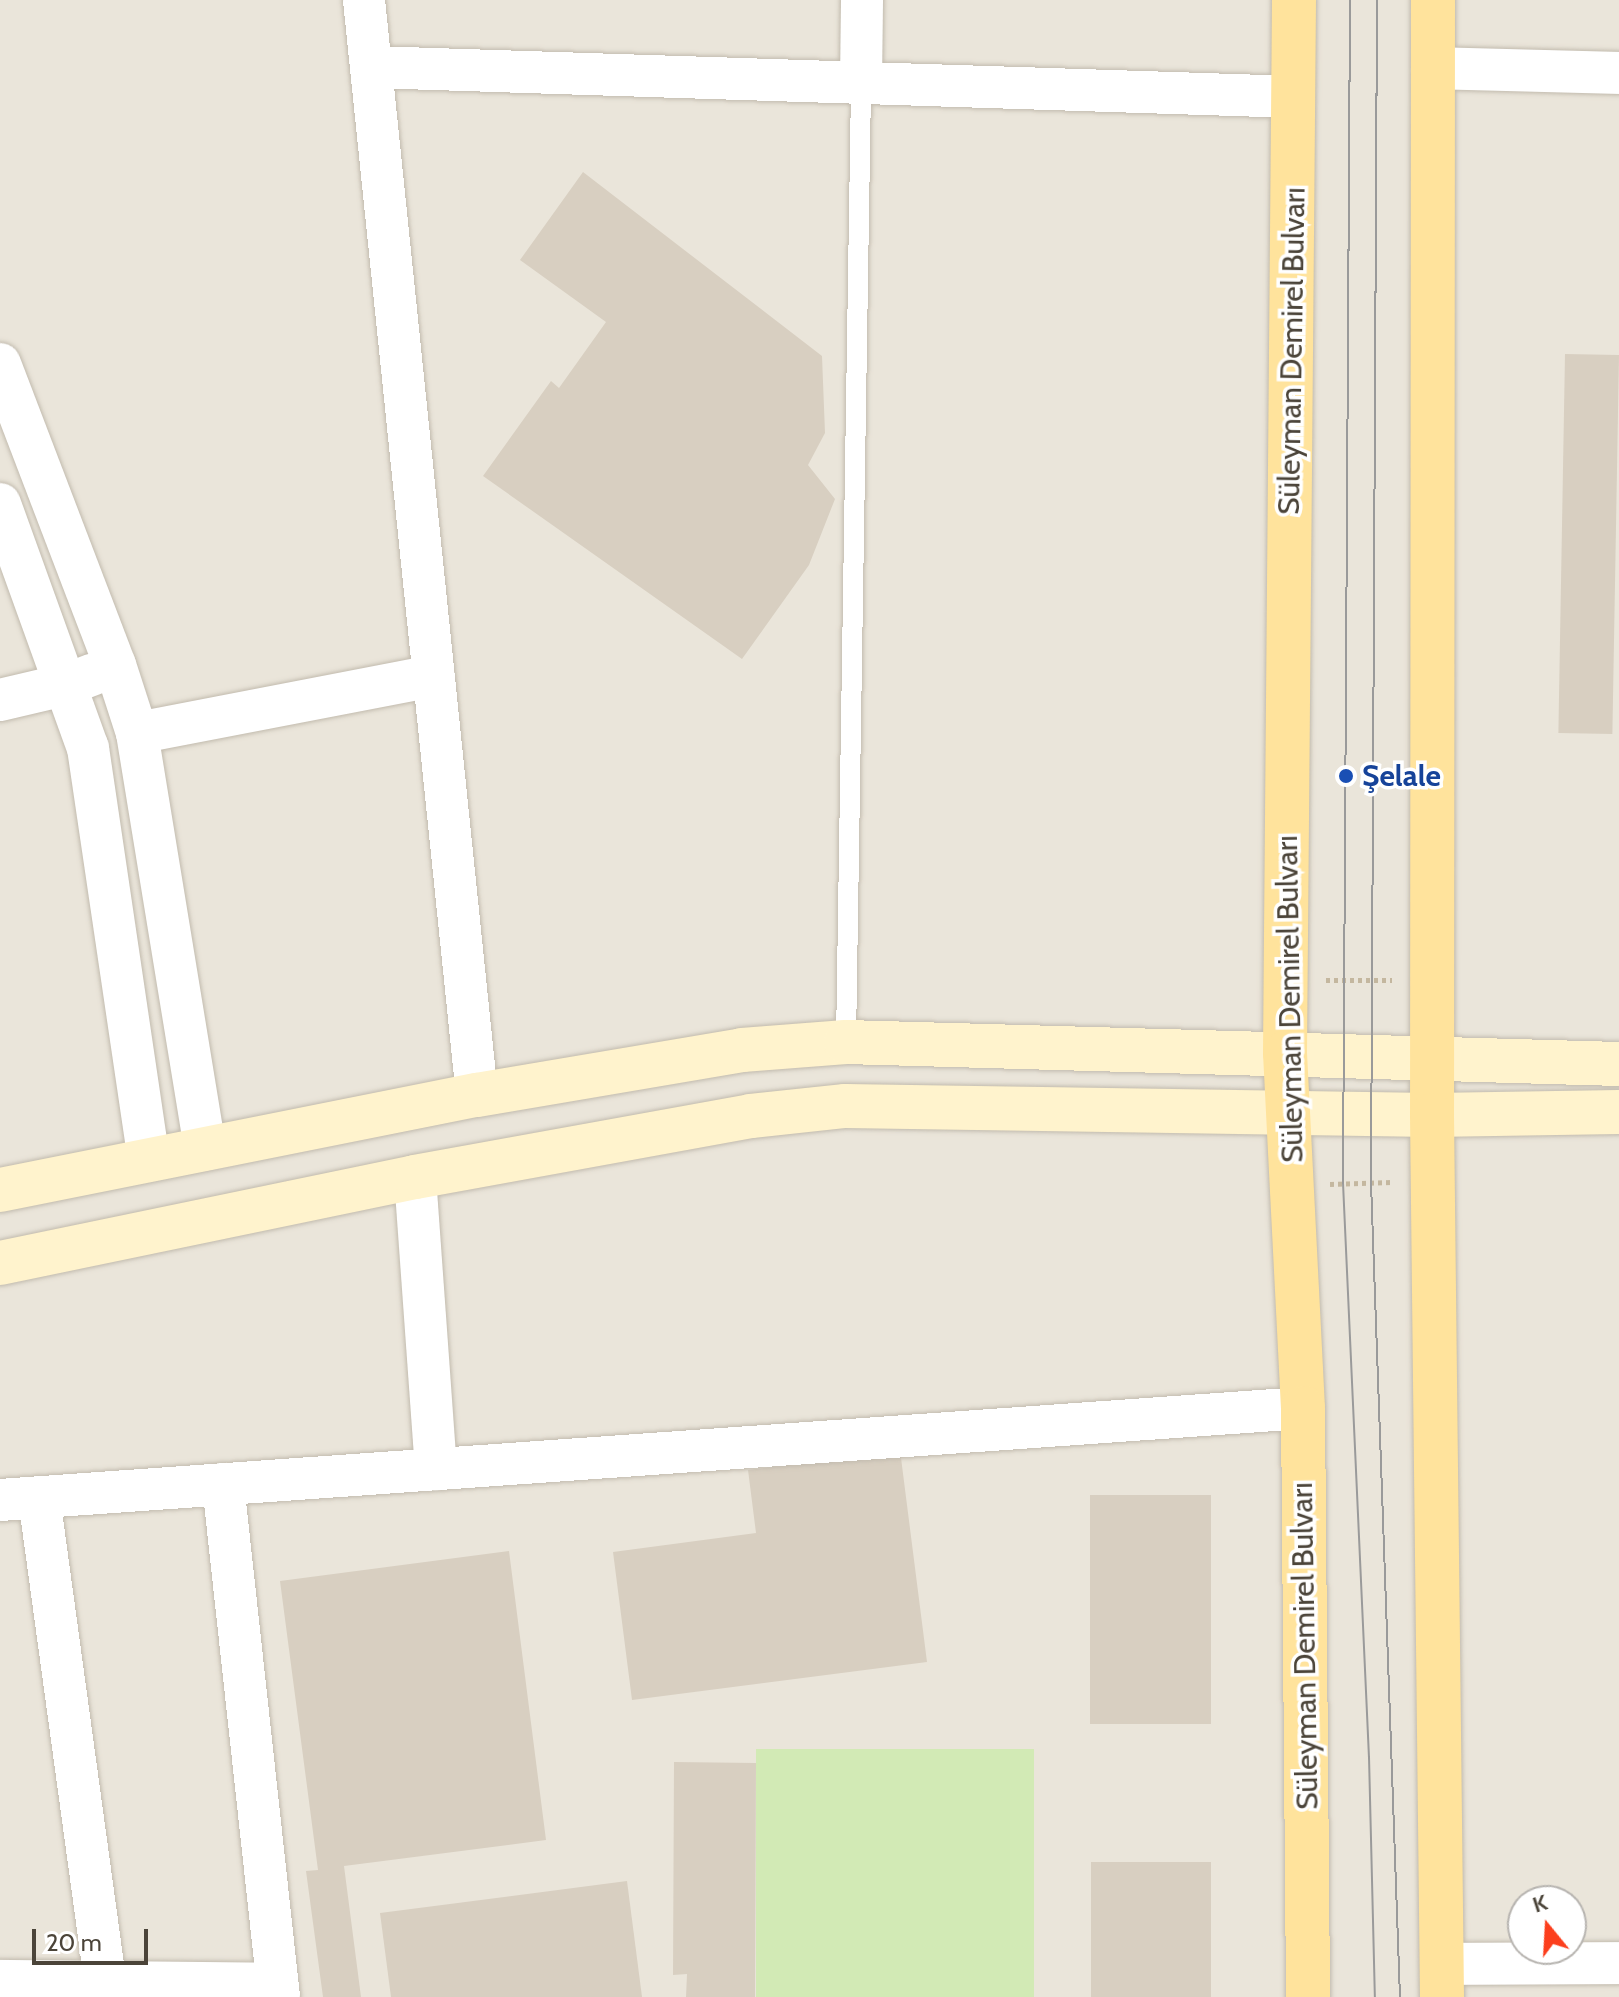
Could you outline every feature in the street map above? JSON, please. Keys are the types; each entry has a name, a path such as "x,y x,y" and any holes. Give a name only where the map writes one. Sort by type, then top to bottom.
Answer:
{"main road":[{"name":"Süleyman Demirel Bulvarı","path":"1294,0 1285,1053 1303,1408 1308,1997"},
{"path":"1433,0 1432,1115 1442,1981"}],"street":[{"path":"364,0 477,1095"},
{"path":"861,83 862,0"},
{"path":"372,67 1294,97"},
{"path":"1432,68 1619,73"},
{"path":"0,364 115,665 137,733 205,1149"},
{"path":"0,504 68,684 88,748 149,1161"},
{"path":"0,700 68,684 115,665"},
{"path":"137,733 434,676"},
{"path":"0,1190 477,1095 742,1050 846,1042 1619,1064"},
{"path":"0,1263 415,1177 751,1116 845,1106 1432,1115 1619,1112"},
{"path":"415,1177 436,1469"},
{"path":"105,1982 20,1499 1303,1408"},
{"path":"0,1981 105,1982 278,1991 223,1484"},
{"path":"1442,1981 1619,1963"}],"lane":[{"path":"846,1042 861,83"}],"path":[{"path":"1285,980 1432,980"},
{"path":"1293,1185 1433,1181"}],"shaded area":[{"path":"0,0 1619,0 1619,1997 0,1997"}],"green space":[{"path":"756,1749 1034,1749 1034,1997 756,1997"}],"building":[{"path":"583,172 822,356 825,433 808,465 835,499 809,565 742,659 483,476 551,381 559,388 606,322 520,260"},
{"path":"1565,354 1619,355 1612,734 1558,733"},
{"path":"900,1450 927,1662 632,1700 613,1552 756,1533 748,1470"},
{"path":"1090,1495 1211,1495 1211,1724 1090,1724"},
{"path":"509,1551 546,1840 344,1866 361,1997 323,1997 306,1871 318,1870 280,1581"},
{"path":"674,1762 756,1763 755,1997 686,1997 687,1974 673,1975"},
{"path":"1091,1862 1211,1862 1211,1997 1091,1997"},
{"path":"627,1881 642,1997 391,1997 380,1913"}],"tram line":[{"path":"1350,0 1343,1183 1369,1757 1375,1997"},
{"path":"1377,0 1371,1183 1400,1997"}],"place":[{"name":"Şelale","path":"1346,776"}]}
